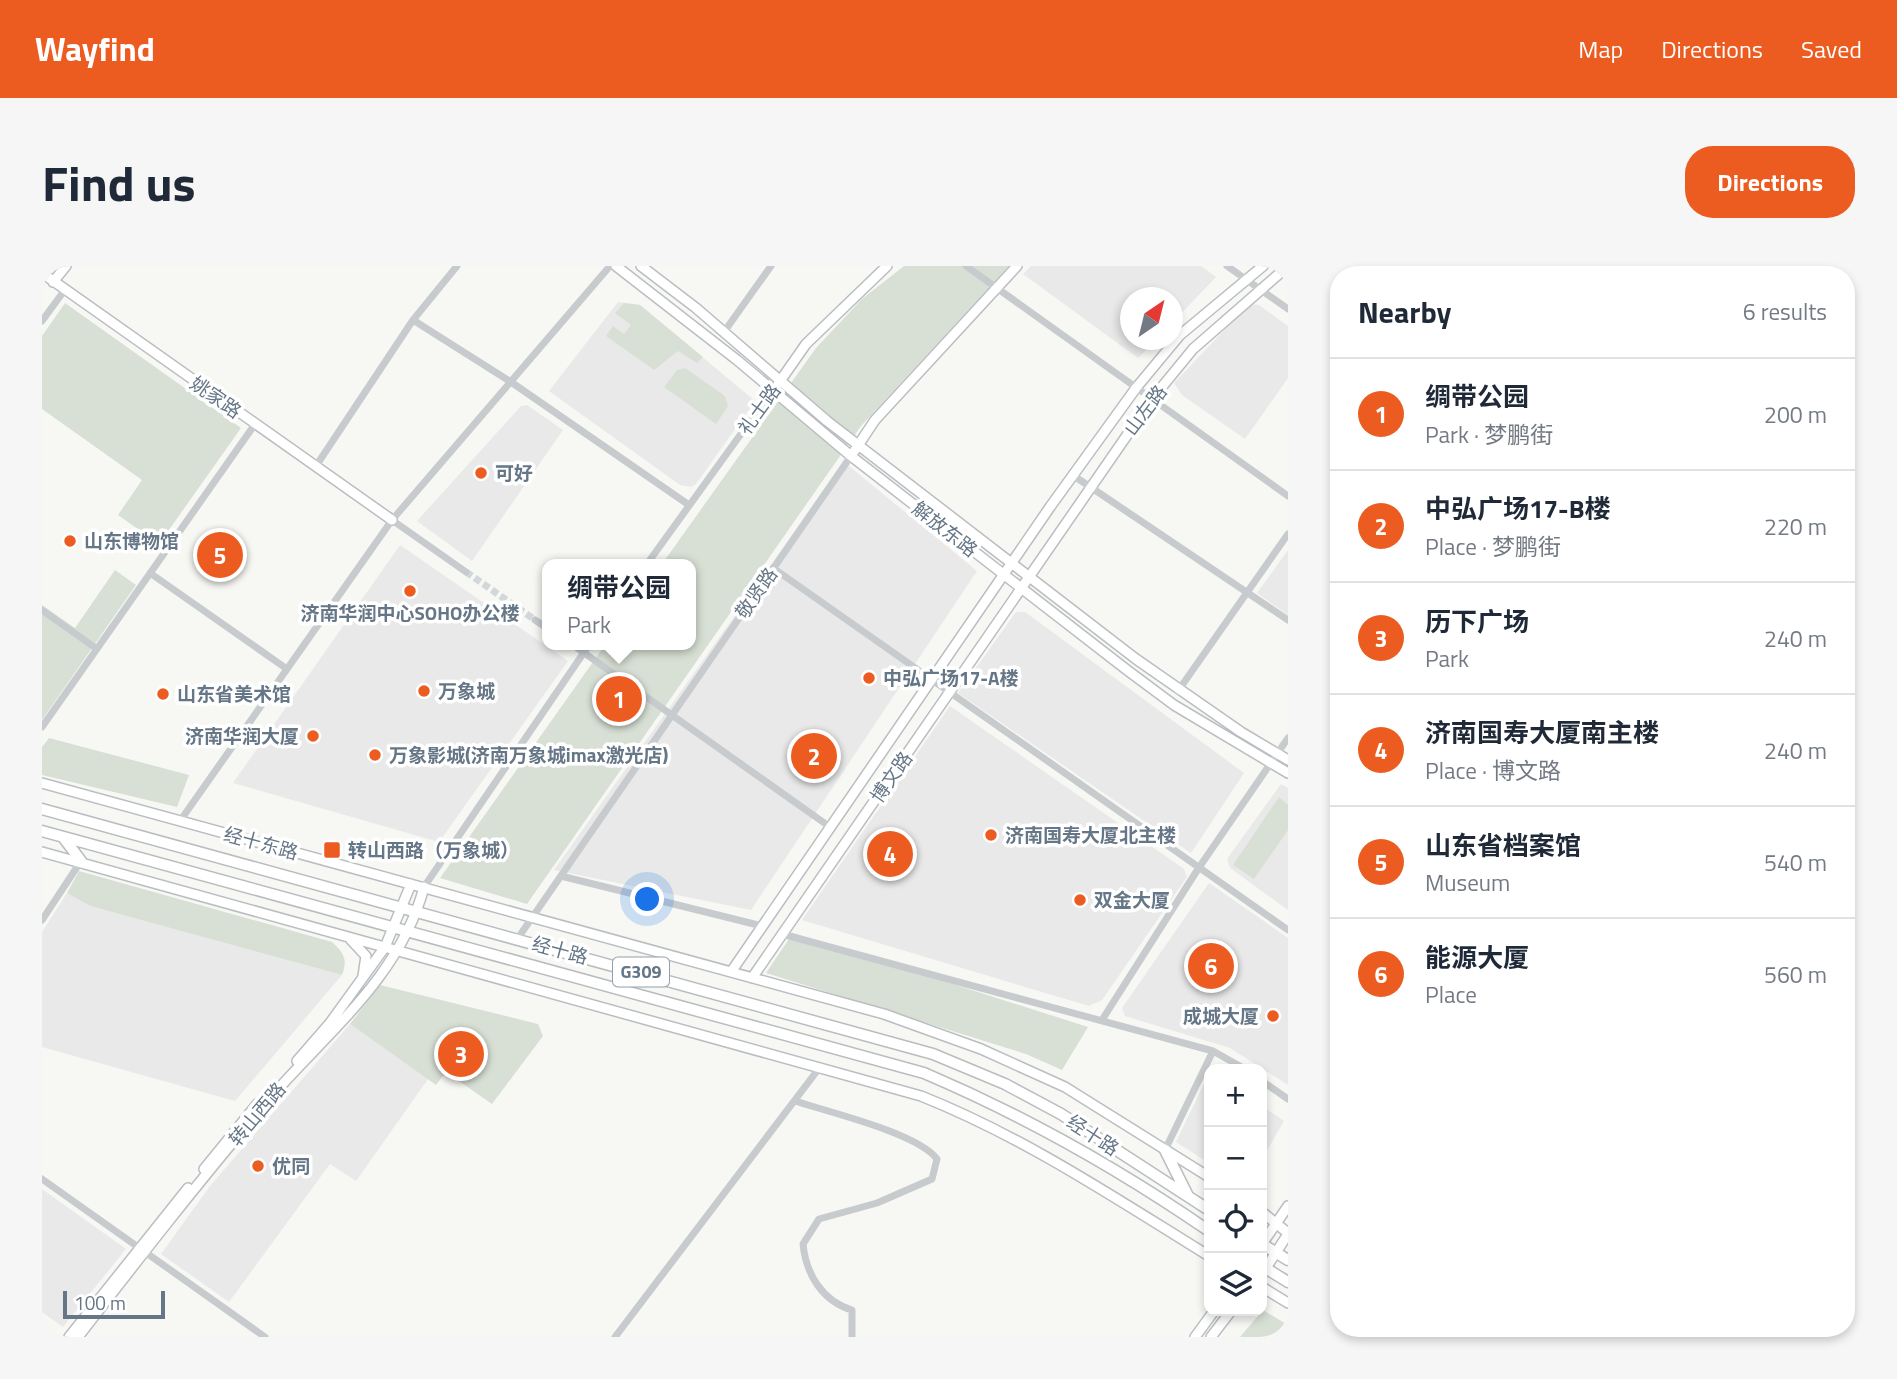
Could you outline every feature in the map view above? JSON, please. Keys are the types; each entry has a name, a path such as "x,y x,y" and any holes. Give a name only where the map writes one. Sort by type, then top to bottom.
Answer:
{"highway":[{"name":"经十路","path":"42,809 933,1054 1005,1084 1061,1114 1204,1207"},
{"name":"经十路","path":"42,831 924,1073 994,1103 1049,1132 1148,1189 1204,1228"},
{"path":"62,836 81,861"},
{"path":"1165,1150 1188,1197"},
{"path":"1267,1247 1288,1260"},
{"path":"1267,1271 1288,1282"}],"main road":[{"path":"42,272 45,266"},
{"path":"53,282 66,266"},
{"name":"解放东路","path":"616,266 851,456 1174,705 1288,773"},
{"name":"解放东路","path":"641,266 858,444 1178,691 1288,760"},
{"name":"礼士路","path":"772,391 806,344 887,266"},
{"name":"敬贤路","path":"851,456 875,420 1017,266"},
{"name":"山左路","path":"1004,575 1136,388 1180,335 1263,266"},
{"name":"山左路","path":"1031,578 1152,399 1193,349 1288,266"},
{"name":"姚家路","path":"42,272 64,291 392,520"},
{"name":"博文路","path":"731,972 1004,575"},
{"name":"博文路","path":"752,978 1022,587 1031,578"},
{"path":"42,783 180,821"},
{"name":"经十东路","path":"180,821 424,887"},
{"path":"42,852 909,1092 966,1114 1040,1152 1204,1253"},
{"name":"转山西路","path":"78,1337 141,1250 242,1120 304,1054 361,982 385,947 411,884"},
{"name":"转山西路","path":"69,1337 258,1111 337,1028 399,951 418,911 424,887"},
{"name":"经十路","path":"424,887 884,1014 981,1049 1065,1087 1204,1174"},
{"path":"347,937 366,956 361,982"},
{"path":"1267,1236 1288,1206"},
{"path":"1267,1216 1288,1233 1267,1264"},
{"path":"1267,1290 1288,1303"},
{"path":"1195,1337 1210,1316"},
{"path":"1211,1337 1227,1316"}],"street":[{"path":"316,466 413,320 457,266"},
{"path":"180,821 392,520 610,266"},
{"path":"724,332 771,266"},
{"path":"966,266 1288,496"},
{"path":"1227,266 1288,309"},
{"path":"42,321 64,291"},
{"path":"413,320 511,382 689,505"},
{"name":"礼士路","path":"651,559 772,391"},
{"path":"42,727 255,424"},
{"name":"敬贤路","path":"517,939 851,456"},
{"path":"1074,476 1288,620"},
{"path":"392,520 466,572"},
{"path":"1178,691 1288,534"},
{"path":"773,568 1288,930"},
{"path":"150,573 287,669"},
{"path":"42,610 97,649"},
{"path":"535,620 542,625"},
{"path":"581,650 830,827"},
{"path":"424,887 584,652"},
{"path":"1102,1020 1198,869 1288,738"},
{"path":"42,920 81,861"},
{"path":"561,876 762,926"},
{"path":"782,934 1213,1051 1236,1064"},
{"path":"1165,1150 1213,1051"},
{"path":"615,1337 820,1067"},
{"path":"1267,1084 1288,1099"},
{"path":"794,1101 894,1133 930,1150 937,1160 932,1179 877,1203 840,1211 819,1219 803,1244 805,1264 826,1298 852,1310 852,1337"},
{"path":"42,1179 265,1337"}],"shaded area":[{"path":"904,266 1009,266 861,426 527,904 440,878 601,650 696,650 696,559 666,559 816,348 862,299"},
{"path":"1031,266 1201,266 1216,277 1183,312 1183,287 1120,287 1120,345 1023,274"},
{"path":"618,302 640,305 755,401 696,484 691,487 680,485 549,391"},
{"path":"65,303 241,428 159,544 118,515 142,480 42,409 42,336"},
{"path":"624,303 640,305 703,357 697,363 678,351 654,370 606,336 613,326 624,334 631,325 615,313"},
{"path":"1249,304 1259,305 1288,326 1288,378 1245,439 1182,395 1174,383"},
{"path":"1127,350 1146,350 1138,358"},
{"path":"685,368 725,396 728,406 716,424 664,387 677,370"},
{"path":"527,405 563,430 472,561 417,521 521,406"},
{"path":"844,462 977,571 751,910 554,870"},
{"name":"万象城","path":"400,545 542,643 542,650 552,650 568,661 439,842 233,783"},
{"path":"1288,550 1288,615 1257,593"},
{"path":"115,570 136,585 42,720 42,605 75,628"},
{"path":"1016,612 1025,612 1244,773 1191,853 958,693"},
{"path":"950,706 1184,869 1187,877 1102,1000 1089,1006 802,920"},
{"path":"49,738 189,775 177,807 42,775 42,747"},
{"path":"1281,784 1288,788 1288,910 1230,868 1227,859"},
{"path":"1279,797 1288,805 1288,830 1254,879 1233,865"},
{"path":"79,871 332,942 344,957 342,975 90,906 67,893"},
{"path":"1209,883 1288,938 1288,1085 1267,1072 1267,1064 1255,1064 1230,1048 1125,1016 1122,1008"},
{"path":"67,893 90,906 342,975 235,1101 42,1047 42,932"},
{"path":"793,933 1088,1027 1062,1070 1026,1054 766,973"},
{"path":"380,985 538,1024 543,1036 492,1104 446,1072 436,1085 350,1024"},
{"path":"350,1024 428,1079 356,1181 330,1164 229,1302 161,1254 210,1186"},
{"path":"1204,1083 1204,1160 1176,1142"},
{"path":"1267,1109 1284,1121 1267,1150"},
{"path":"42,1189 126,1249 63,1327 42,1312"},
{"path":"1267,1312 1288,1325 1288,1337 1240,1337 1258,1316 1267,1316"}],"tunnel":[{"path":"466,572 535,620"}],"place":[{"name":"可好","path":"481,473"},
{"name":"山东博物馆","path":"70,541"},
{"name":"山东省档案馆","path":"220,555"},
{"name":"济南华润中心SOHO办公楼","path":"410,591"},
{"name":"中弘广场17-A楼","path":"869,678"},
{"name":"万象城","path":"424,691"},
{"name":"山东省美术馆","path":"163,694"},
{"name":"绸带公园","path":"619,699"},
{"name":"济南华润大厦","path":"313,736"},
{"name":"万象影城(济南万象城imax激光店)","path":"375,755"},
{"name":"中弘广场17-B楼","path":"814,756"},
{"name":"济南国寿大厦北主楼","path":"991,835"},
{"name":"转山西路（万象城）","path":"332,850"},
{"name":"济南国寿大厦南主楼","path":"890,854"},
{"name":"双金大厦","path":"1080,900"},
{"name":"能源大厦","path":"1211,966"},
{"name":"成城大厦","path":"1273,1016"},
{"name":"历下广场","path":"461,1054"},
{"name":"优同","path":"258,1166"}]}
